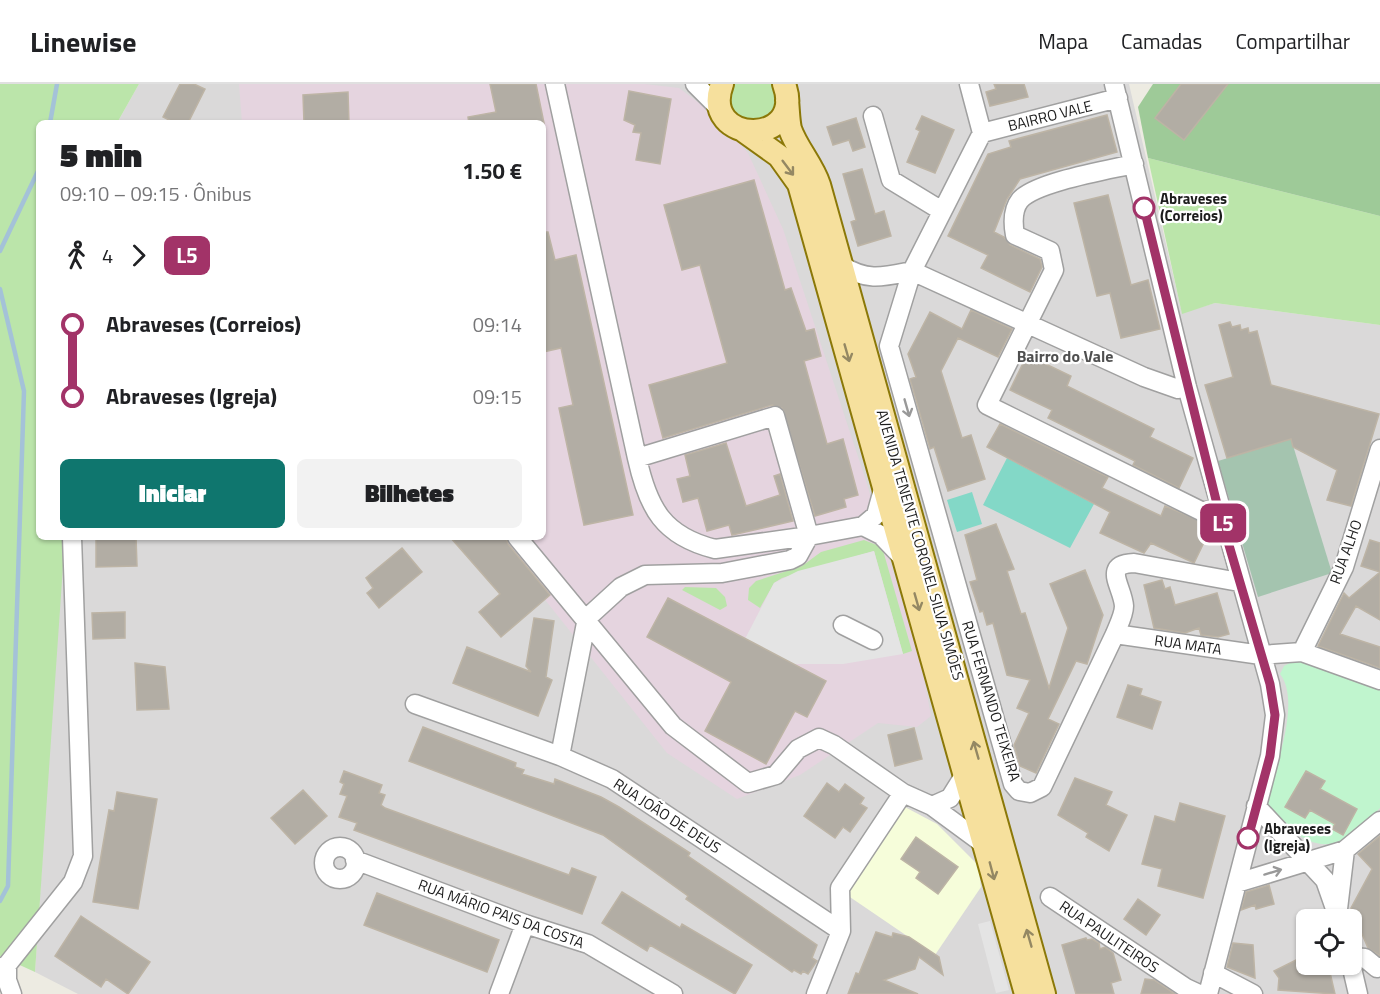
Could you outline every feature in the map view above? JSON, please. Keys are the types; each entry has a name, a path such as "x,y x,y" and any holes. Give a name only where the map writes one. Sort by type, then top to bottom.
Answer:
{"main road":[{"path":"722,84 719,98 720,109 734,127 744,131 778,156 799,184 1026,994"},
{"path":"744,131 764,131 781,119 785,92"},
{"name":"AVENIDA TENENTE CORONEL SILVA SIMÕES","path":"785,92 790,127 797,144 814,170 842,265 1044,994"}],"street":[{"path":"555,84 645,494 663,522 687,540 715,549 809,536 863,526 876,515 884,486"},
{"path":"694,84 720,109"},
{"path":"969,84 982,133"},
{"path":"1116,91 1187,387 1218,508 1261,655 1275,715 1270,756 1208,994"},
{"name":"BAIRRO VALE","path":"982,133 1116,91"},
{"path":"873,116 891,180 942,211"},
{"name":"RUA FERNANDO TEIXEIRA","path":"982,133 912,271 889,346 1012,784 1019,791 1030,793 1042,787 1115,634 1124,608 1115,575 1118,567 1123,563 1134,563 1239,582"},
{"path":"1134,164 1033,189 1019,201 1012,221 1015,235 1050,251 1054,270 987,405 1203,512 1218,508"},
{"path":"842,265 853,272 873,279 912,271 1144,377 1178,389 1187,387"},
{"path":"852,303 873,279"},
{"path":"560,756 587,618 621,587 639,578 722,573 790,560 798,556 809,536 775,416 637,458"},
{"name":"RUA ALHO","path":"1302,652 1344,567 1380,449"},
{"path":"863,526 881,535 906,561"},
{"path":"12,994 4,966 73,882 83,856 72,540"},
{"path":"520,540 587,618 673,726 748,783 776,775 798,749 819,738 834,745 903,793 932,806 985,845"},
{"path":"843,625 873,640"},
{"name":"RUA MATA","path":"1115,634 1261,655 1302,652"},
{"path":"1302,652 1380,680"},
{"name":"RUA JOÃO DE DEUS","path":"415,704 560,756 612,779 841,931"},
{"path":"932,806 950,798 965,774"},
{"path":"816,994 841,931 840,888 903,793"},
{"path":"1256,806 1310,861 1325,880 1335,909"},
{"path":"1237,884 1345,850 1379,823"},
{"path":"1339,909 1345,850"},
{"name":"RUA MÁRIO PAIS DA COSTA","path":"356,860 525,924 588,945 673,994"},
{"name":"RUA PAULITEIROS","path":"1050,897 1186,988 1199,994"},
{"path":"499,994 525,924"},
{"path":"1362,958 1377,968 1380,967"},
{"path":"1213,973 1253,994"},
{"path":"1354,975 1358,994"}],"shaded area":[{"path":"139,84 1129,84 1182,313 1215,303 1380,325 1380,994 78,994 35,972 63,540 546,540 546,120 119,120"},
{"path":"239,84 645,84 679,88 711,112 748,153 783,229 866,481 922,668 931,716 917,727 878,723 800,775 737,799 667,753 497,540 546,540 546,120 242,120"},
{"path":"1291,439 1332,573 1258,597 1218,461"},
{"path":"1007,458 1094,504 1070,548 983,505"},
{"path":"972,492 982,524 957,532 947,500"},
{"path":"874,551 903,654 843,664 792,664 745,639 774,583 798,571"},
{"path":"1292,662 1300,662 1380,690 1380,808 1350,836 1328,844 1317,843 1291,829 1267,802 1287,719 1286,686 1280,674 1284,666"},
{"path":"903,806 937,824 978,865 981,887 935,955 844,893"},
{"path":"990,921 1009,990 996,993 978,924"}],"green space":[{"path":"0,84 139,84 119,120 36,120 36,540 65,540 35,972 0,956"},
{"path":"733,84 772,84 775,100 771,111 763,117 752,119 741,116 733,110 729,99"},
{"path":"1153,84 1380,84 1380,216 1148,158 1138,107"},
{"path":"1148,158 1380,216 1380,325 1215,303 1182,314"},
{"path":"864,540 882,547 912,651 903,654 874,551 782,578 774,583 760,608 748,600 749,588 756,581 802,566 821,552"},
{"path":"685,587 716,588 725,597 727,606 720,610 682,590"}],"building":[{"path":"180,84 194,84 205,89 190,120 169,120 163,117"},
{"path":"490,84 536,84 543,120 468,120 468,117 496,112"},
{"path":"994,84 1024,84 1028,97 990,106 986,92 996,89"},
{"path":"1181,84 1228,84 1184,140 1155,118"},
{"path":"629,91 671,99 660,164 636,160 641,133 633,132 635,125 624,120"},
{"path":"348,92 349,120 304,120 303,95"},
{"path":"1107,115 1117,152 1020,179 1007,199 994,232 1004,237 1010,245 1040,259 1042,267 1030,292 981,268 988,255 948,236 988,154 1011,147 1009,141"},
{"path":"922,116 954,130 935,173 907,162 920,131 916,129"},
{"path":"856,118 865,147 853,151 849,140 833,145 827,127"},
{"path":"862,169 875,214 884,211 891,236 858,246 851,222 856,220 843,174"},
{"path":"754,180 785,290 791,288 806,331 814,329 821,356 804,361 827,444 843,439 858,495 844,499 846,507 815,516 782,408 772,405 663,438 649,385 727,363 700,265 682,270 664,205"},
{"path":"1108,195 1131,285 1148,280 1160,329 1121,338 1110,293 1097,296 1074,203"},
{"path":"546,232 548,232 555,260 576,255 633,515 584,525 559,408 573,405 561,348 546,351"},
{"path":"971,310 1012,329 998,357 958,338 941,371 962,438 971,435 985,479 948,491 934,447 930,449 910,379 916,377 908,354 930,312 962,329"},
{"path":"1230,322 1232,327 1240,325 1241,330 1248,328 1249,333 1257,331 1271,385 1379,414 1351,506 1327,500 1337,470 1293,447 1291,439 1227,458 1205,385 1233,377 1219,325"},
{"path":"1027,355 1071,376 1067,386 1154,429 1150,437 1193,458 1179,488 1133,465 1135,461 1048,418 1052,410 1010,390"},
{"path":"1000,424 1108,477 1102,488 1161,516 1165,506 1212,526 1194,563 1151,543 1144,553 1100,533 1110,512 987,447"},
{"path":"726,443 746,506 780,495 774,476 780,474 793,521 732,535 729,525 707,531 698,498 683,502 677,479 690,476 685,455"},
{"path":"996,524 1014,569 1007,571 1021,614 1025,613 1049,688 1068,628 1050,584 1085,570 1103,615 1087,664 1076,661 1048,719 1059,724 1036,773 1020,766 1014,745 1029,713 1017,708 1030,680 1007,675 993,623 987,625 970,582 977,580 965,535"},
{"path":"96,540 136,540 137,566 96,567"},
{"path":"453,540 507,540 550,595 501,637 479,612 500,594"},
{"path":"1370,540 1380,543 1380,572 1361,566"},
{"path":"402,548 422,572 379,608 367,593 373,588 366,578"},
{"path":"1380,572 1380,620 1356,606 1340,634 1380,647 1380,668 1318,646 1344,593 1349,598"},
{"path":"1162,580 1165,589 1170,587 1175,605 1217,593 1229,634 1218,637 1201,635 1199,628 1185,633 1154,628 1144,585"},
{"path":"668,598 826,681 807,717 795,711 766,764 705,731 731,682 647,637"},
{"path":"125,612 125,638 93,639 92,613"},
{"path":"534,618 554,621 546,677 552,680 538,716 453,683 467,647 531,672 526,666"},
{"path":"135,663 165,667 169,709 137,710"},
{"path":"1128,685 1142,689 1140,695 1161,702 1152,729 1117,717"},
{"path":"423,727 516,763 515,767 524,770 522,774 554,784 555,779 601,797 619,807 690,853 688,856 817,945 812,958 817,961 808,974 803,971 801,974 794,970 792,972 686,899 688,896 603,835 409,761"},
{"path":"914,728 922,759 895,766 888,735"},
{"path":"344,771 382,785 379,793 385,795 381,805 385,808 569,875 572,868 596,877 582,914 354,830 357,823 339,817 347,796 340,794 344,784 340,782"},
{"path":"1306,771 1325,781 1320,789 1357,809 1343,835 1332,829 1335,824 1310,810 1305,818 1285,807"},
{"path":"1075,778 1112,792 1106,805 1127,815 1109,851 1086,837 1088,833 1058,815"},
{"path":"827,783 839,792 845,784 864,798 860,804 867,808 850,832 843,827 835,838 804,816"},
{"path":"303,790 327,816 295,844 271,818"},
{"path":"117,792 157,799 138,909 93,902 109,810 114,811"},
{"path":"1180,803 1225,816 1203,898 1158,886 1162,869 1142,864 1155,816 1175,822"},
{"path":"1380,836 1380,956 1368,948 1362,934 1362,909 1351,908 1372,869 1358,854"},
{"path":"916,837 958,867 938,894 916,878 920,872 901,859"},
{"path":"1269,885 1274,904 1256,909 1255,905 1241,910 1246,892"},
{"path":"622,892 680,928 682,924 752,965 735,994 650,945 647,951 602,923"},
{"path":"377,893 499,940 487,972 364,925"},
{"path":"1138,899 1160,915 1146,935 1124,919"},
{"path":"81,916 150,962 128,994 106,979 101,987 55,956"},
{"path":"876,932 892,937 893,933 909,937 939,957 943,975 919,957 915,969 884,980 918,994 848,994"},
{"path":"1086,938 1099,943 1100,949 1105,947 1113,953 1121,980 1111,983 1114,994 1076,994 1062,945"},
{"path":"1233,943 1253,945 1255,978 1227,967"},
{"path":"1296,960 1296,975 1331,975 1335,994 1278,990 1279,978 1274,971"},
{"path":"1145,979 1154,980 1175,994 1141,994"}],"waterway":[{"path":"51,120 57,84"},
{"path":"0,251 36,175"},
{"path":"0,289 24,391 8,886 0,901"}],"bus line":[{"name":"L5","path":"1144,208 1218,508 1270,684 1275,715 1270,756 1248,838"}],"place":[{"name":"Abraveses (Correios)","path":"1144,208"},
{"name":"Abraveses (Igreja)","path":"1248,838"}],"district":[{"name":"Bairro do Vale","path":"1065,356"}]}
